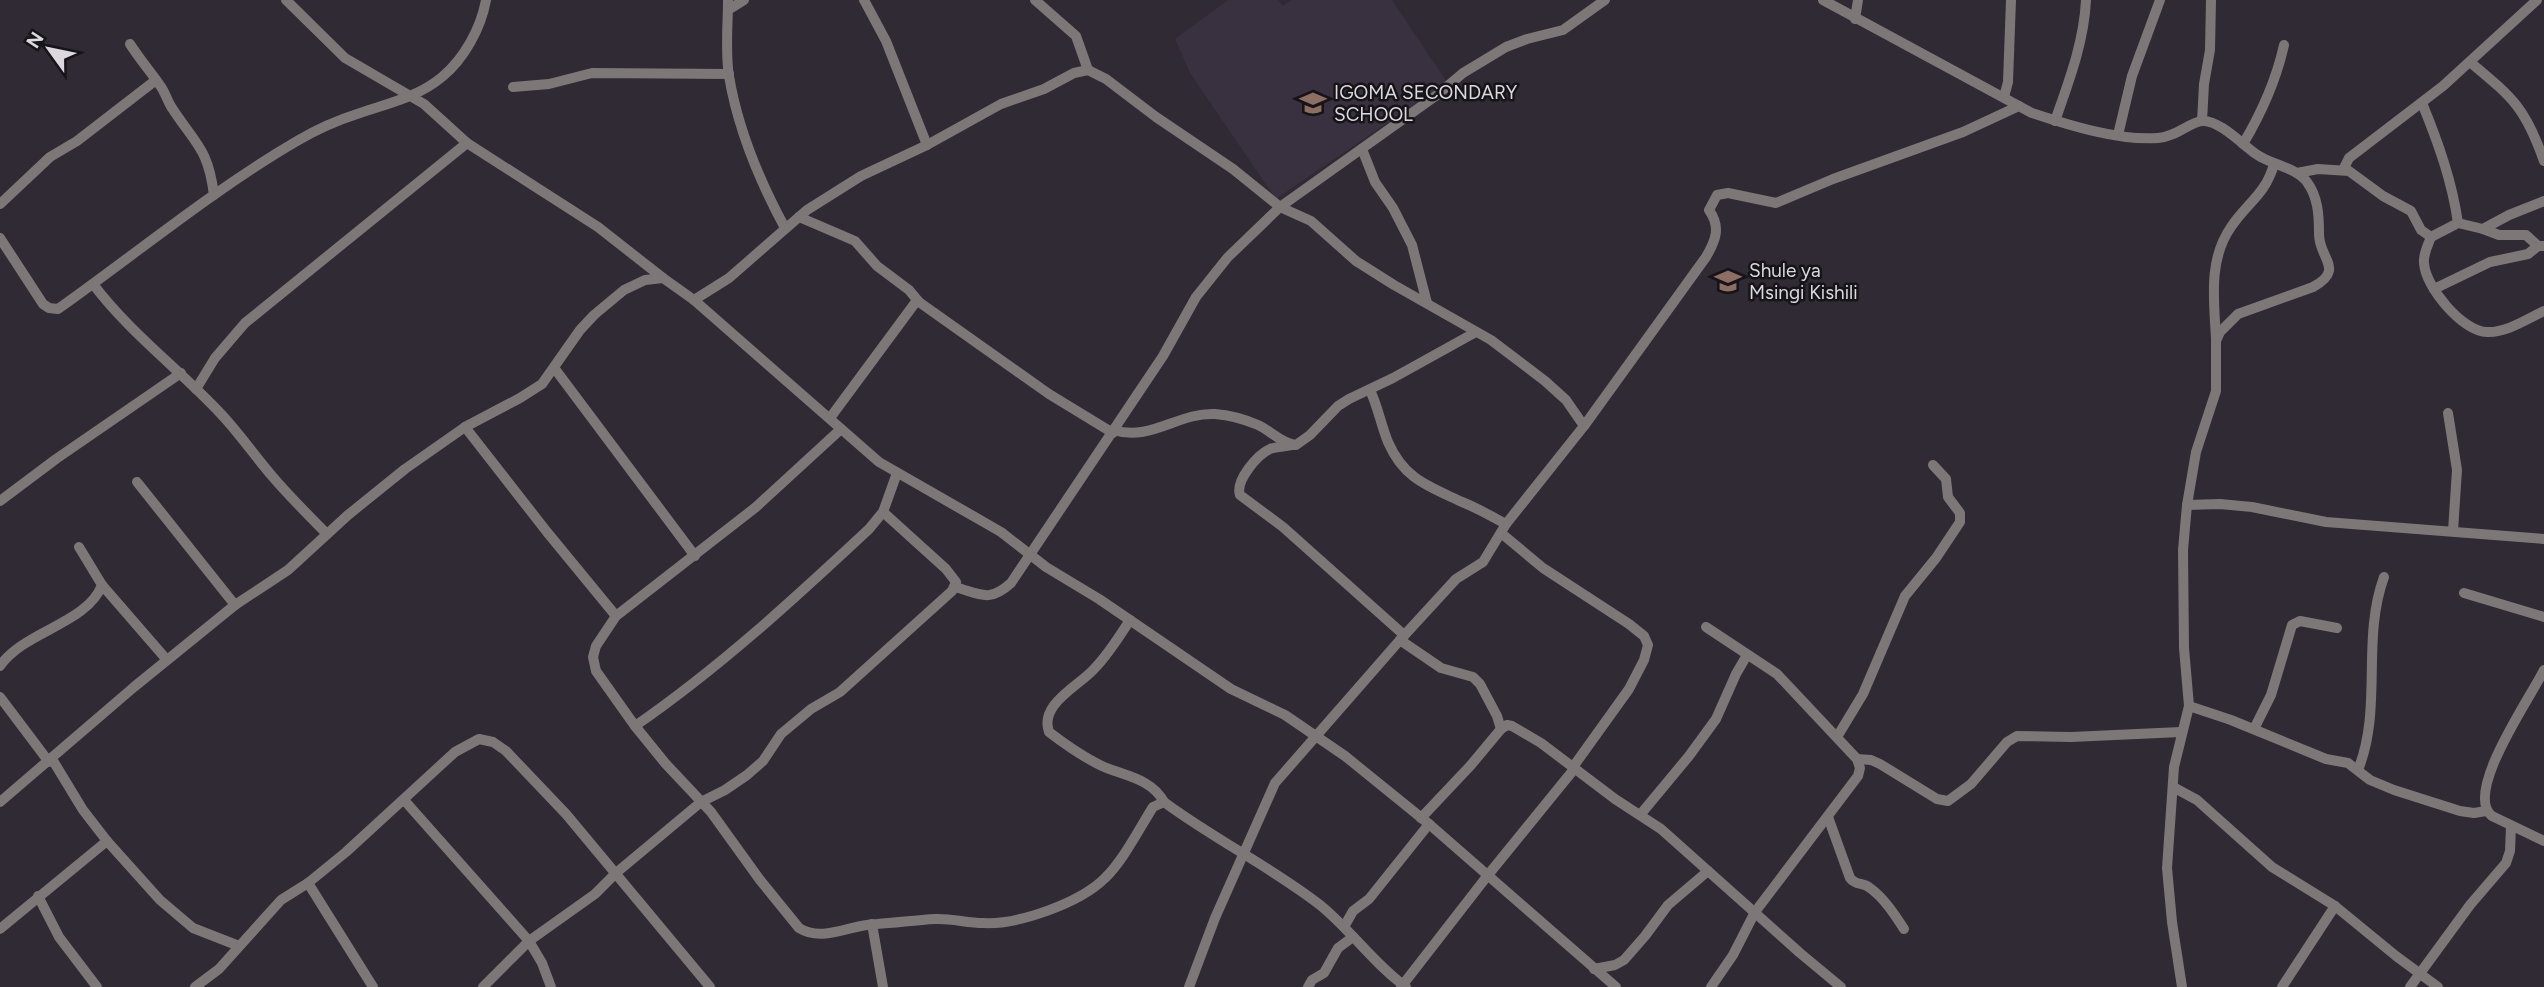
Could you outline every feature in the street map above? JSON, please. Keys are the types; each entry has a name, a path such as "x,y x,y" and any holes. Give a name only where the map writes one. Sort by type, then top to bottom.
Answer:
{"street":[{"path":"286,0 345,58 424,104 467,143 598,227 694,300 880,462 1001,532 1046,567 1231,689 1285,715 1317,735 1425,821 1616,987"},
{"path":"0,238 43,304 58,309 214,195 296,141 324,126 412,96 433,84 456,63 477,27 486,0"},
{"path":"744,0 728,5 729,74 744,140 785,228"},
{"path":"864,0 886,41 927,145"},
{"path":"1035,0 1076,36 1088,70"},
{"path":"955,587 983,596 999,594 1011,583 1114,432 1212,275 1280,207 1488,57 1527,39 1563,30 1605,0"},
{"path":"1823,0 2019,106 2055,121 2118,135 2158,138 2181,132 2202,121 2229,132 2274,164 2297,173 2308,183 2317,204 2319,237 2330,267 2328,275 2313,287 2238,314 2220,331 2216,341"},
{"path":"1855,19 1858,0"},
{"path":"2004,97 2008,82 2011,0"},
{"path":"2055,121 2085,22 2085,0"},
{"path":"2118,135 2132,76 2160,0"},
{"path":"2202,121 2204,84 2210,50 2211,0"},
{"path":"2343,170 2349,158 2422,103 2534,2"},
{"path":"130,44 204,153 209,164 214,195"},
{"path":"2243,144 2268,98 2284,45"},
{"path":"2470,62 2505,91 2519,107 2529,122 2544,161"},
{"path":"694,300 730,278 799,217 861,176 927,145 1001,104 1044,89 1074,73 1088,70 1106,79 1233,169 1280,207 1311,221 1356,261 1491,340 1566,400 1584,426"},
{"path":"513,87 549,84 592,74 729,74"},
{"path":"0,204 51,157 77,141 156,80"},
{"path":"2422,103 2441,152 2458,223"},
{"path":"1189,987 1215,918 1275,783 1456,579 1483,562 1504,528 1584,426 1713,246 1717,221 1709,210 1717,195 1728,193 1776,203 1833,179 1964,132 2019,106"},
{"path":"196,389 215,358 245,323 467,143"},
{"path":"1362,149 1375,182 1393,208 1412,245 1427,303"},
{"path":"2182,987 2167,868 2174,767 2189,706 2183,592 2187,505 2200,435 2216,391 2216,260 2232,226 2266,185 2274,164"},
{"path":"2297,173 2318,169 2354,173 2383,196 2412,211 2421,230 2431,237"},
{"path":"2483,229 2544,201"},
{"path":"799,217 855,241 877,266 909,290 919,302 1049,394 1114,432 1142,434 1197,414 1212,414 1239,418 1258,425 1293,445"},
{"path":"2434,289 2490,262 2528,254 2541,246 2525,234 2499,235 2458,223 2431,237 2424,264 2434,289 2457,317 2479,331 2495,332 2544,311"},
{"path":"0,802 235,605 288,570 405,469 465,427 542,384 580,330 594,315 633,284 663,278"},
{"path":"93,284 134,331 221,414 272,477 327,534"},
{"path":"830,418 915,303 919,302"},
{"path":"1476,332 1338,406 1302,442 1268,450 1242,480 1238,491 1283,527 1402,638 1441,667 1473,677 1480,684 1497,716 1500,729"},
{"path":"555,369 695,555"},
{"path":"0,501 181,373"},
{"path":"1129,620 1093,671 1058,701 1049,717 1049,732 1082,755 1146,783 1155,789 1164,802 1188,820 1229,842 1243,855 1318,903 1403,986 1574,767 1629,689 1644,660 1648,645 1644,636 1629,624 1543,568 1504,528 1460,501 1428,488 1415,479 1404,468 1388,443 1381,415 1370,390"},
{"path":"2448,413 2456,470 2453,531"},
{"path":"465,427 616,616"},
{"path":"841,429 756,507 616,616 596,646 593,657 596,671 635,726 701,802 799,928 818,935 872,924 936,919 982,923 1011,922 1051,909 1093,888 1107,877 1153,807 1164,802"},
{"path":"1837,737 1863,694 1905,596 1961,522 1960,513 1948,497 1946,479 1933,466"},
{"path":"635,726 734,652 853,544 883,512 897,473"},
{"path":"138,482 235,605"},
{"path":"2187,505 2252,507 2326,522 2544,539"},
{"path":"483,987 529,941 595,894 701,802 747,775 763,761 781,734 811,709 840,692 904,637 955,587 956,582 946,569 883,512"},
{"path":"79,547 102,585 167,660"},
{"path":"2358,770 2367,740 2373,699 2373,618 2384,577"},
{"path":"0,666 20,645 57,626 93,600 102,585"},
{"path":"2464,593 2544,617"},
{"path":"2254,729 2271,695 2292,625 2300,621 2337,628"},
{"path":"1706,627 1777,674 1857,759 1860,768 1858,776 1755,912 1733,955 1711,987"},
{"path":"1640,815 1716,719 1747,655"},
{"path":"2486,811 2484,794 2489,772 2544,670"},
{"path":"0,697 51,760 69,790 107,841 178,916 206,935 222,938 239,946"},
{"path":"2189,706 2326,759 2348,764 2370,780 2394,790 2460,811 2486,811 2544,841"},
{"path":"1344,927 1353,911 1369,899 1425,821 1500,729 1507,724 1574,767 1661,830 1842,987"},
{"path":"1857,759 1880,764 1937,799 1948,802 1971,784 2007,742 2017,736 2071,737 2181,732"},
{"path":"195,987 219,969 281,900 308,883 346,852 455,752 479,739 493,742 506,751 566,814 710,987"},
{"path":"2173,787 2197,800 2272,867 2335,906 2438,987"},
{"path":"404,800 529,941 542,963 551,987"},
{"path":"1828,817 1850,878 1855,884 1870,887 1893,912 1904,929"},
{"path":"2410,987 2470,905 2506,863 2510,851 2511,826"},
{"path":"1229,842 1255,828"},
{"path":"0,929 107,841"},
{"path":"1594,969 1615,965 1624,960 1668,905 1708,871"},
{"path":"308,883 373,987"},
{"path":"38,896 59,937 97,987"},
{"path":"2282,987 2335,906"},
{"path":"872,924 883,987"},
{"path":"1308,987 1312,980 1324,973 1338,948 1353,937"}],"shaded area":[{"name":"IGOMA SECONDARY SCHOOL","path":"1228,0 1278,0 1283,6 1292,0 1392,0 1447,82 1276,199 1190,73 1175,39"}],"place":[{"name":"IGOMA SECONDARY SCHOOL","path":"1313,103"},
{"name":"Shule ya Msingi Kishili","path":"1728,281"}]}
